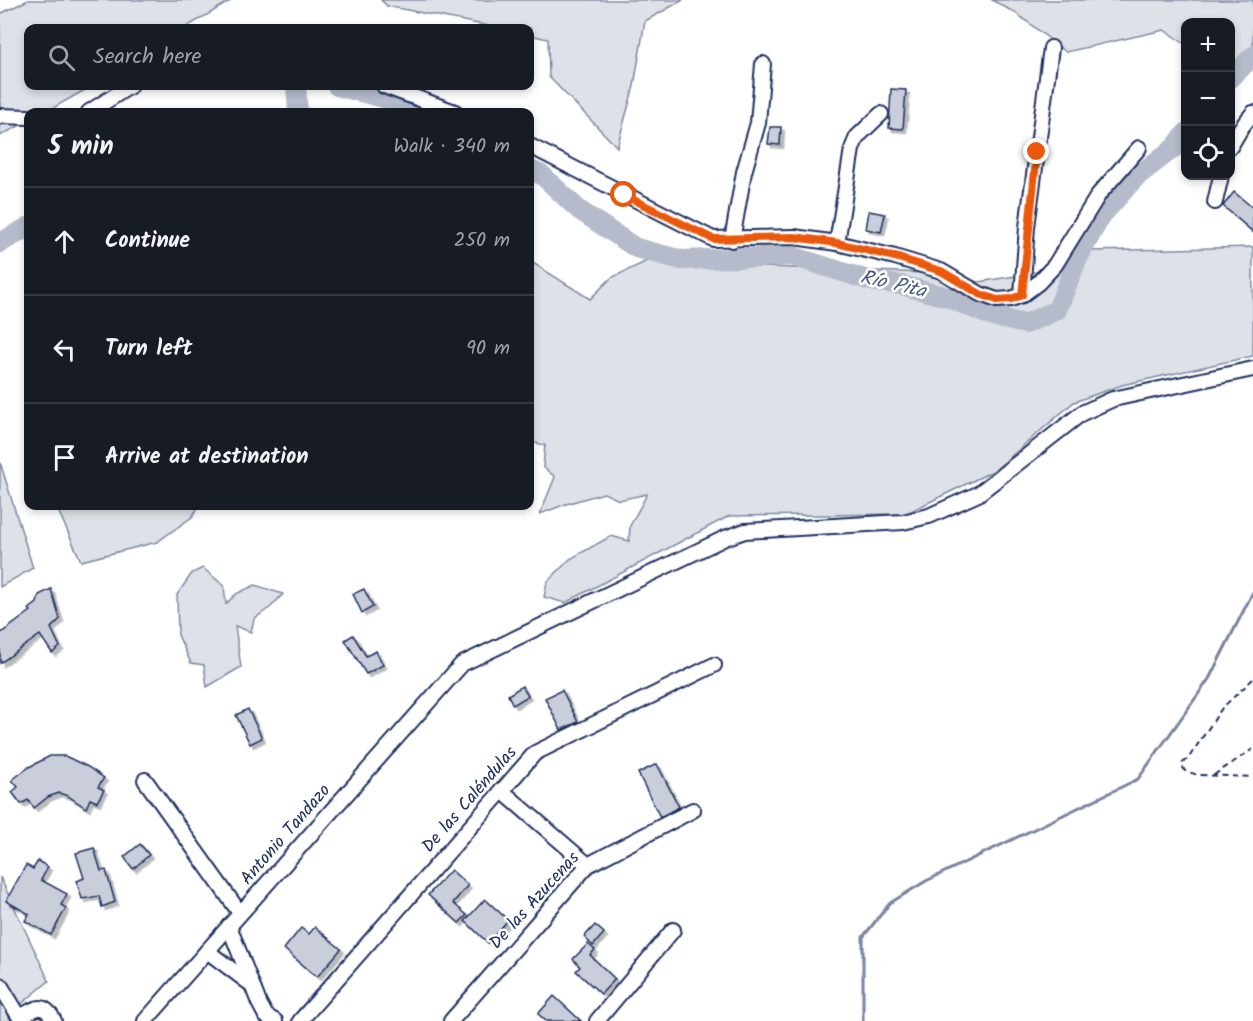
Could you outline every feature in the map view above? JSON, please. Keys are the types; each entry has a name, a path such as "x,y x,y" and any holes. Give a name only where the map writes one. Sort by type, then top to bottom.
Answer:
{"street":[{"path":"1022,295 1028,226 1051,48"},
{"path":"732,240 744,172 758,123 763,64"},
{"path":"95,108 124,90"},
{"path":"395,90 444,108"},
{"path":"1235,138 1253,113"},
{"path":"837,243 852,149 857,137 881,114"},
{"path":"0,116 24,117"},
{"path":"534,148 713,239 794,237 837,243 941,271 980,294 997,300 1022,295 1038,283 1055,265 1099,194 1139,148"},
{"path":"1215,202 1220,180"},
{"name":"Antonio Tandazo","path":"145,1021 453,672 468,661 725,538 745,531 903,522 929,516 978,494 1082,413 1131,393 1253,369"},
{"name":"De las Caléndulas","path":"300,1021 501,790 538,751 714,665"},
{"path":"145,780 240,914"},
{"path":"501,790 588,865"},
{"name":"De las Azucenas","path":"451,1021 588,865 693,810"},
{"path":"230,926 266,1016 275,1021"},
{"path":"597,1021 673,930"},
{"path":"207,951 252,985"},
{"path":"0,985 21,1019 38,1008 43,1008 50,1013 54,1021"}],"path":[{"path":"1253,679 1222,708 1188,759 1181,764 1185,771 1198,775 1253,777"},
{"path":"1214,775 1253,749"}],"shaded area":[{"path":"28,0 232,0 192,24 24,24 24,90 85,90 53,108 24,108 24,123 0,136 0,14"},
{"path":"381,0 683,0 645,21 634,86 617,147 549,77 548,39 534,36 534,24 479,24 387,6"},
{"path":"992,0 1253,0 1253,49 1235,62 1235,18 1181,18 1181,41 1164,30 1066,52 1017,14"},
{"path":"1253,247 1253,356 1122,385 1074,402 995,470 905,514 729,516 565,603 544,597 547,582 570,559 611,536 629,541 630,526 647,494 619,500 604,493 540,514 555,477 543,467 545,445 534,443 534,264 590,299 611,278 647,261 953,274 978,282 1072,264 1092,251"},
{"path":"0,462 33,568 0,587"},
{"path":"58,510 196,510 192,517 157,542 81,561"},
{"path":"203,568 224,586 226,604 236,594 255,585 283,594 271,607 254,619 251,632 235,626 241,667 207,687 204,665 191,663 178,635 177,595 192,573"},
{"path":"0,877 49,981 8,1015 11,1021 0,1021"}],"building":[{"path":"891,89 906,90 903,129 889,128"},
{"path":"770,127 781,127 780,145 768,144"},
{"path":"1234,192 1253,208 1253,232 1223,206"},
{"path":"869,211 885,214 881,232 866,229"},
{"path":"51,589 60,619 51,628 60,647 52,653 40,635 0,663 0,634 31,611 29,609 37,603 39,595"},
{"path":"364,589 373,607 362,613 353,594"},
{"path":"353,635 366,656 376,651 383,665 366,674 345,640"},
{"path":"522,686 528,696 513,705 508,695"},
{"path":"562,690 578,722 561,730 545,698"},
{"path":"248,709 262,738 250,744 236,715"},
{"path":"50,756 65,756 104,778 98,787 104,790 97,802 90,799 86,808 59,793 48,797 34,808 28,800 21,804 12,792 18,787 12,780 29,767"},
{"path":"657,764 679,807 660,817 638,773"},
{"path":"140,844 149,855 133,869 124,857"},
{"path":"94,848 101,871 106,870 115,902 102,907 99,896 82,899 77,881 84,878 76,853"},
{"path":"38,861 48,867 41,880 67,894 61,905 66,908 51,935 25,921 29,914 6,901 26,865 33,869"},
{"path":"451,870 468,885 453,903 467,915 459,923 428,895"},
{"path":"485,899 508,920 488,943 465,921"},
{"path":"595,925 604,933 593,946 584,937"},
{"path":"315,927 341,949 317,977 284,949 301,928 309,934"},
{"path":"588,944 595,950 590,955 615,979 601,994 576,971 580,967 573,959"},
{"path":"554,996 581,1021 546,1021 538,1014"}],"waterway":[{"name":"Río Pita","path":"1235,74 1253,56"},
{"name":"Río Pita","path":"296,90 298,108"},
{"name":"Río Pita","path":"353,90 415,108"},
{"name":"Río Pita","path":"534,172 542,175 579,210 636,248 682,260 792,256 871,281 901,285 947,297 991,316 1025,324 1057,310 1077,260 1101,216 1136,177 1175,147 1181,139"},
{"name":"Río Pita","path":"0,243 24,229"},
{"path":"863,1021 863,937 890,903 926,881 1138,779 1209,679 1253,592"}],"route":[{"path":"624,195 713,239 794,237 837,243 941,271 980,294 997,300 1011,299 1022,295 1037,152"}]}
